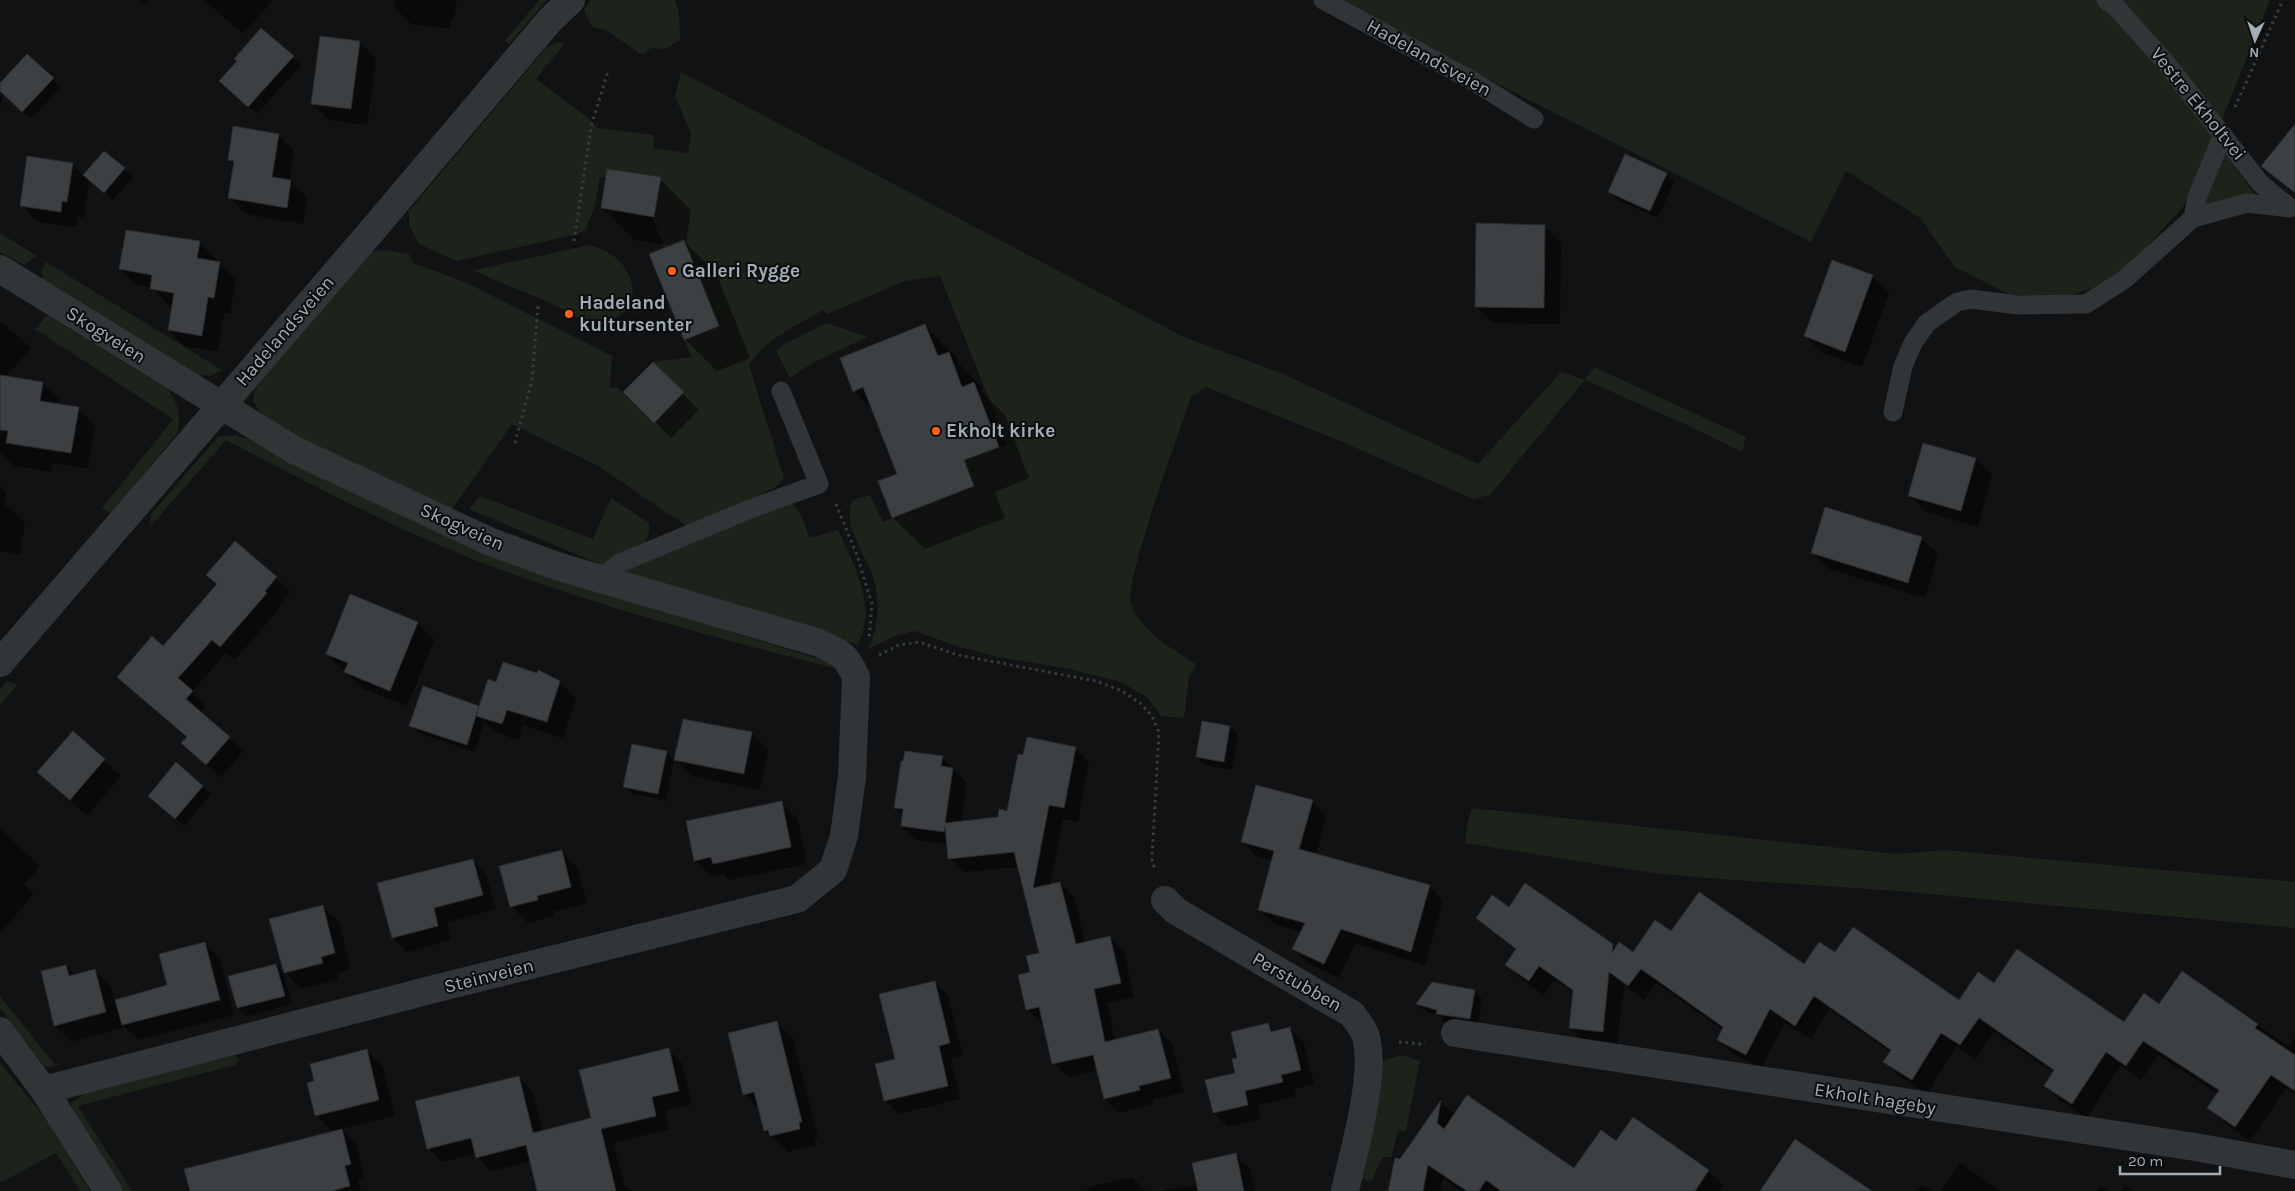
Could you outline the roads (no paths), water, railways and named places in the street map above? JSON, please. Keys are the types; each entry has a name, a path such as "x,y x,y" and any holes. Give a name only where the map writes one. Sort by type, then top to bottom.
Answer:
{"street":[{"name":"Hadelandsveien","path":"0,663 370,233 550,20 571,0"},
{"name":"Skogveien","path":"0,270 294,450 491,542 560,567 816,642 840,652 850,662 856,677 852,777"},
{"name":"Steinveien","path":"44,1090 438,988 797,899 833,870 844,836 852,777"},
{"name":"Perstubben","path":"1165,900 1176,911 1352,1014 1365,1034 1369,1069 1345,1191"},
{"path":"0,1031 44,1090 108,1191"},
{"name":"Ekholt hageby","path":"1455,1034 2195,1147 2295,1165"}],"lane":[{"name":"Hadelandsveien","path":"1323,0 1473,81 1534,119"},
{"name":"Vestre Ekholtvei","path":"2106,0 2116,7 2168,64 2260,183 2293,210"},
{"path":"2193,218 2197,197 2223,135"},
{"name":"Vestre Ekholtvei","path":"1893,412 1904,366 1913,343 1927,323 1956,302 1971,299 2018,305 2086,304 2125,279 2193,218 2247,203 2293,210"},
{"path":"600,579 620,563 750,509 819,484 781,391"}],"place":[{"name":"Galleri Rygge","path":"672,271"},
{"name":"Hadeland kultursenter","path":"569,314"},
{"name":"Ekholt kirke","path":"936,431"}]}
